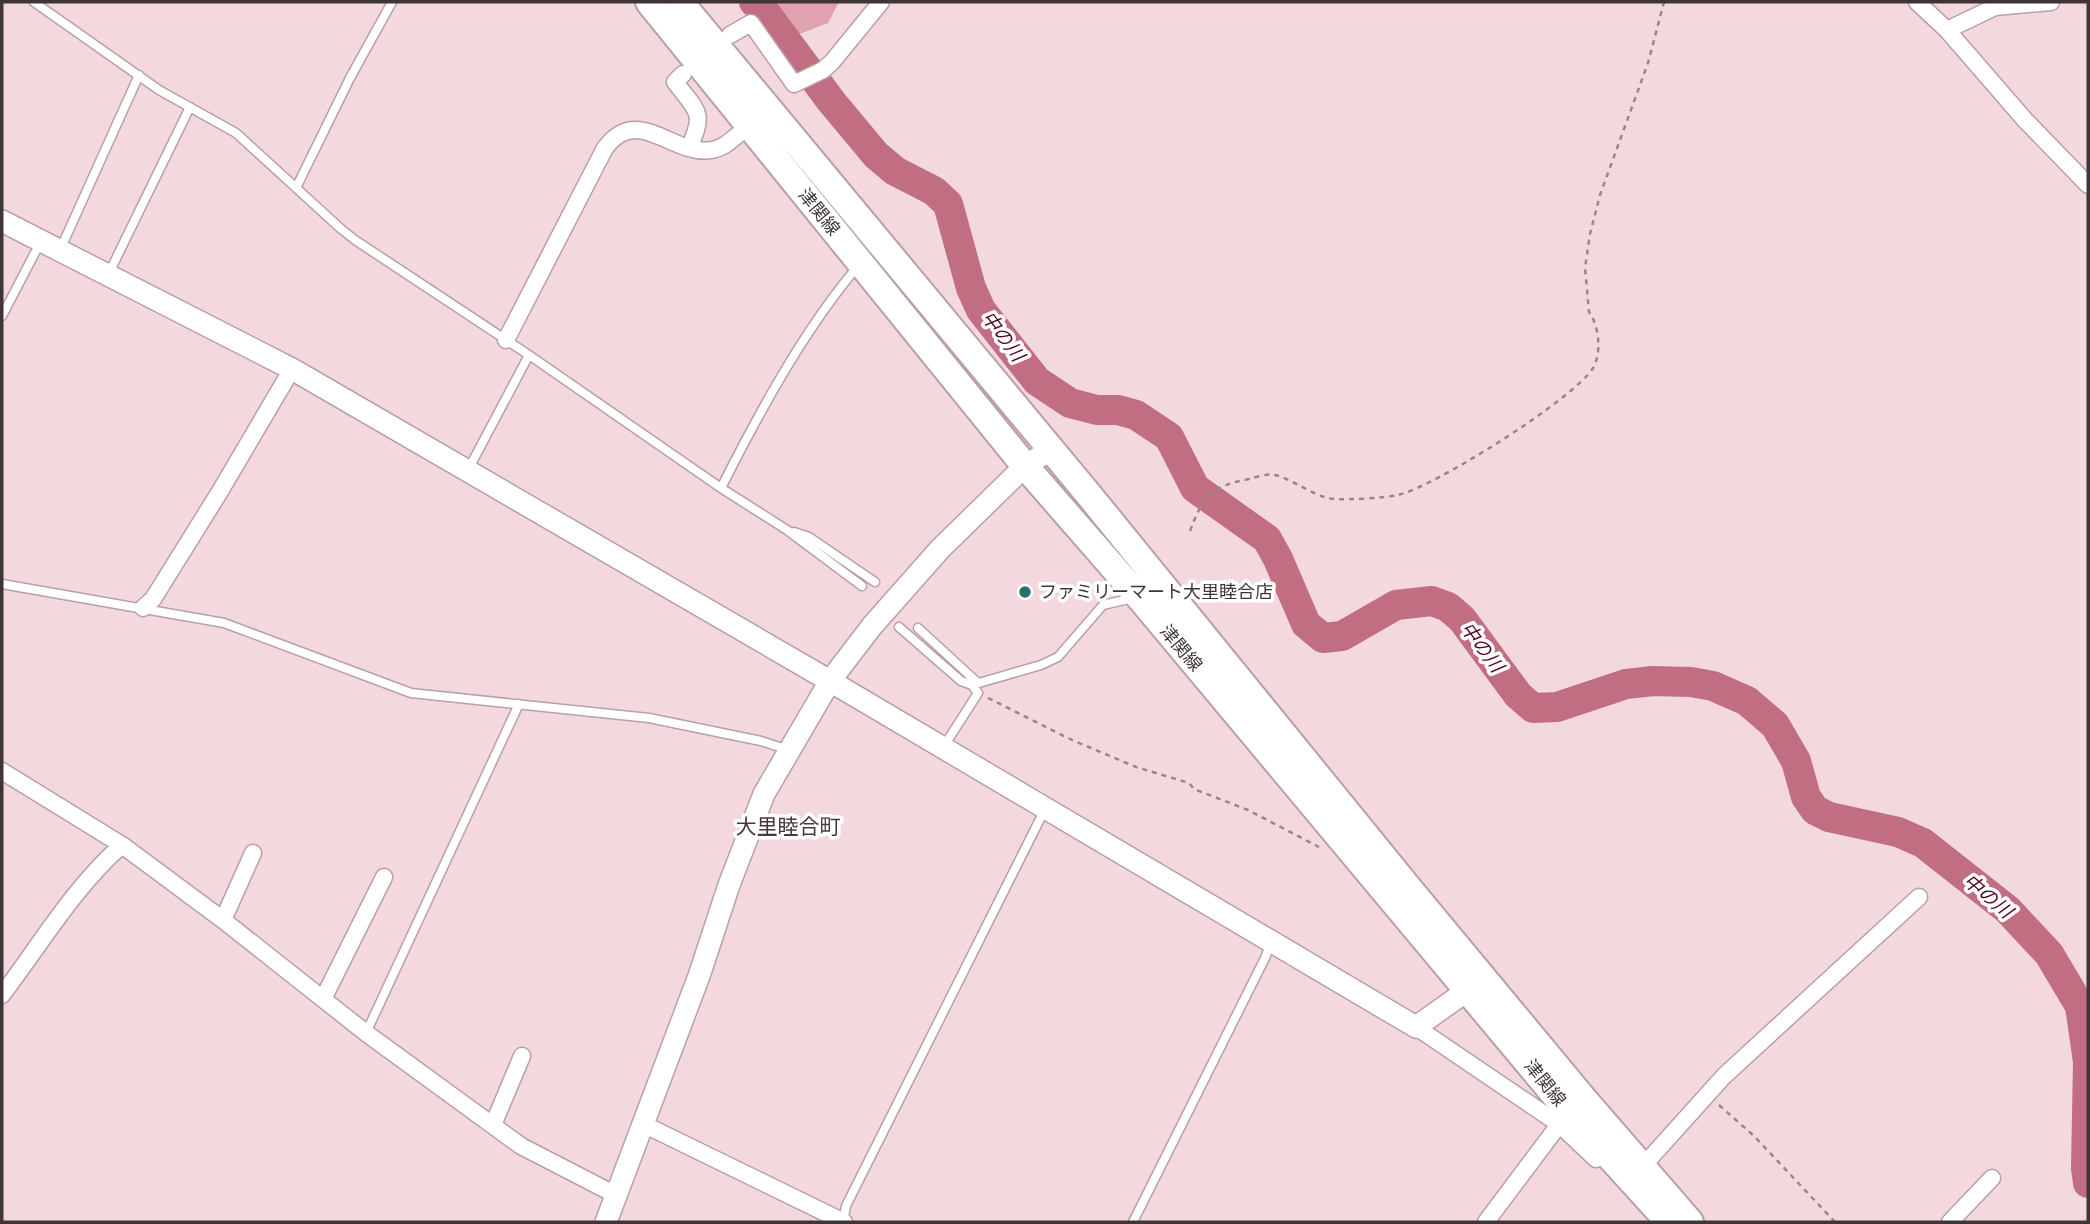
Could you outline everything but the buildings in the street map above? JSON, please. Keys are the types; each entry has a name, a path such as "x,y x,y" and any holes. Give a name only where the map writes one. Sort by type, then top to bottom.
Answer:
{"main road":[{"name":"津関線","path":"649,2 1026,466 1570,1111 1667,1222"},
{"name":"津関線","path":"680,2 1089,495 1570,1111 1643,1166 1690,1222"}],"street":[{"path":"730,35 751,23 794,84 823,70 843,50 881,2"},
{"path":"1917,2 1947,30 2025,120 2088,185"},
{"path":"1947,30 1995,7 2051,2"},
{"path":"683,74 675,82 698,113 699,120 689,148"},
{"path":"506,340 605,148 614,136 630,131 647,131 689,148 712,151 723,147 740,133"},
{"path":"2,221 292,369 830,681 1416,1027 1570,1111 1486,1222"},
{"path":"143,608 153,599 292,369"},
{"path":"606,1222 764,794 789,750 830,681 872,626 940,549 1026,466 1050,450"},
{"path":"2,771 122,845 223,919 366,1032 521,1146 616,1195"},
{"path":"2,995 106,859 122,845"},
{"path":"223,919 253,853"},
{"path":"323,999 384,877"},
{"path":"1643,1166 1707,1093 1919,897"},
{"path":"1416,1027 1468,990"},
{"path":"493,1125 522,1056"},
{"path":"643,1125 844,1222"},
{"path":"1950,1222 1992,1178"}],"lane":[{"path":"34,2 139,75 236,132 355,240 787,530 862,586"},
{"path":"296,188 350,78 392,2"},
{"path":"2,316 51,245 139,75"},
{"path":"108,275 190,107"},
{"path":"721,488 789,364 853,272"},
{"path":"468,470 530,355"},
{"path":"787,530 809,537 875,582"},
{"path":"2,584 224,623 411,693 689,725 789,750"},
{"path":"899,627 961,681 976,687 1058,657 1103,605 1139,597"},
{"path":"918,628 976,687"},
{"path":"942,749 976,687"},
{"path":"366,1032 519,704"},
{"path":"844,1222 846,1206 1045,809"},
{"path":"1133,1222 1265,958 1271,940"}],"path":[{"path":"1190,531 1197,511 1212,493 1224,484 1273,474 1332,499 1398,495 1430,482 1518,430 1573,388 1593,368 1599,349 1592,316 1588,312 1585,268 1590,234 1600,195 1648,63 1664,2"},
{"path":"976,687 1072,740 1136,767 1189,783 1194,789 1248,810 1328,851"},
{"path":"1707,1093 1754,1136 1835,1222"}],"shaded area":[{"path":"739,2 839,2 828,23 781,41"}],"waterway":[{"name":"中の川","path":"754,2 762,8 831,101 876,155 895,171 934,191 948,204 971,288 981,310 1037,381 1070,403 1136,415 1169,437 1195,488 1267,539 1306,624 1323,638 1342,636 1396,605 1432,601 1448,607 1462,619 1518,695 1533,708 1557,707 1626,684 1653,681 1691,682 1713,686 1747,701 1775,725 1796,761 1806,797 1815,810 1829,817 1898,832 1923,843 2008,910 2049,954 2080,1006 2088,1062 2088,1183"}],"place":[{"name":"ファミリーマート大里睦合店","path":"1025,592"}],"district":[{"name":"大里睦合町","path":"788,826"}]}
